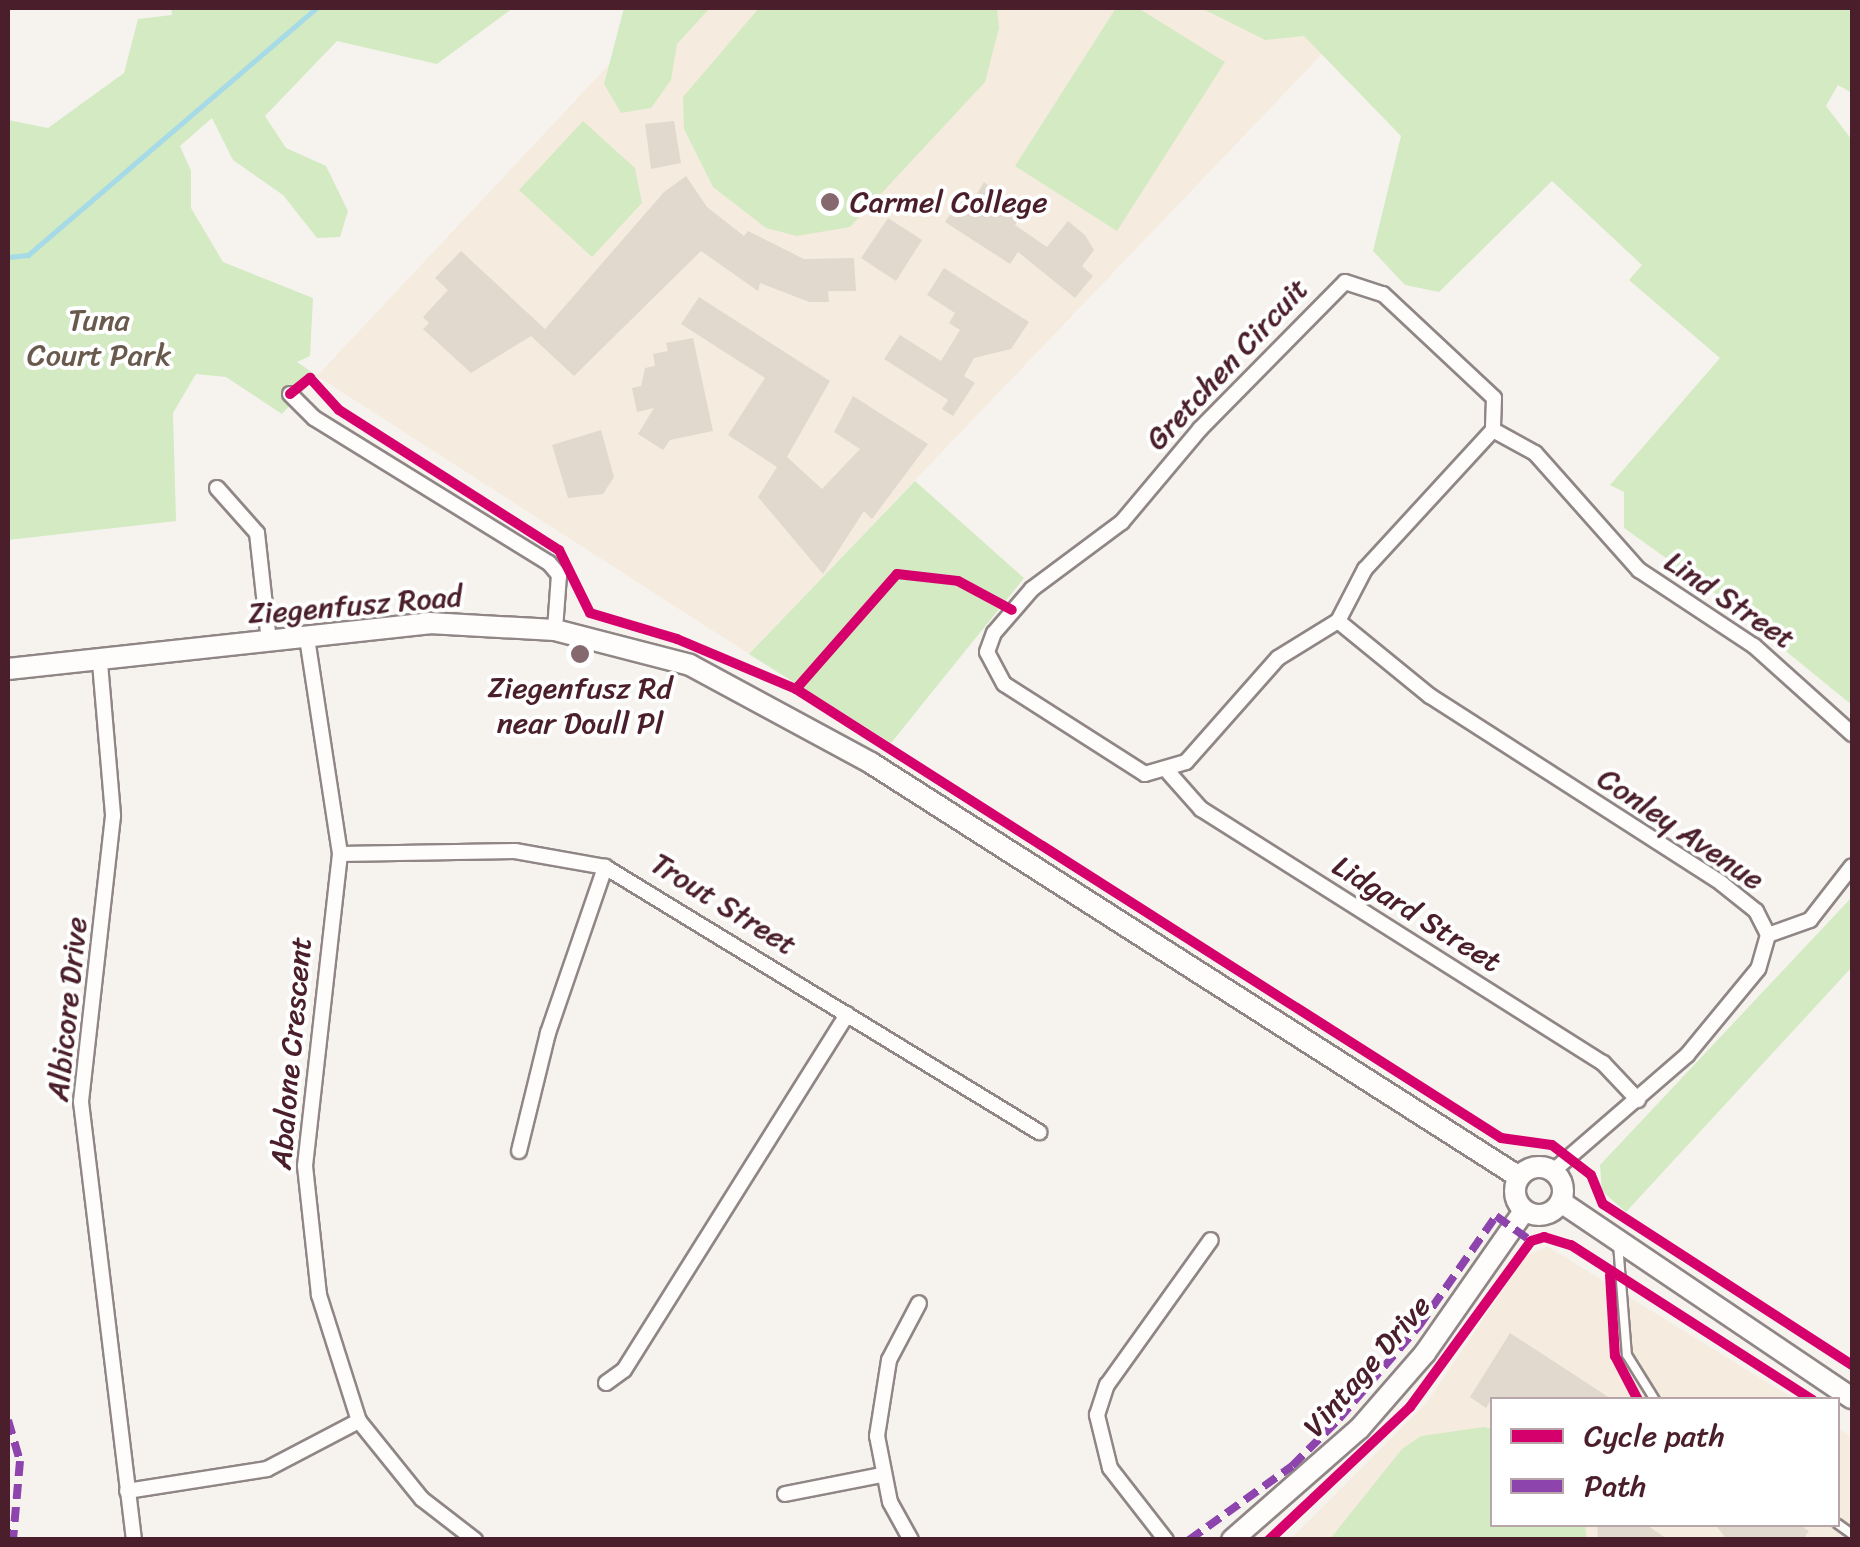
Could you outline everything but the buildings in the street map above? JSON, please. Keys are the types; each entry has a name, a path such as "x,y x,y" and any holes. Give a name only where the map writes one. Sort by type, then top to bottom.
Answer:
{"street":[{"name":"Gretchen Circuit","path":"1169,773 1132,767 1004,684 987,652 1012,610 1122,522 1200,429 1345,282 1383,294 1494,398 1492,430"},
{"path":"290,394 314,418 549,563 558,575 555,630"},
{"path":"1169,773 1278,658 1338,622 1365,569 1492,430"},
{"name":"Lind Street","path":"1492,430 1535,453 1639,570 1754,646 1852,734"},
{"path":"217,488 257,533 269,642"},
{"name":"Ziegenfusz Road","path":"8,669 100,663 429,622 555,630 690,665 770,702 1519,1177"},
{"name":"Conley Avenue","path":"1338,622 1430,696 1721,883 1756,911 1768,935 1758,968 1687,1056 1552,1171"},
{"name":"Abalone Crescent","path":"307,638 340,854 305,1166 319,1295 359,1421 422,1499 475,1540"},
{"name":"Albicore Drive","path":"100,663 114,816 81,1102 134,1540"},
{"name":"Lidgard Street","path":"1169,773 1200,809 1603,1064 1638,1100"},
{"name":"Trout Street","path":"340,854 514,851 605,867 1040,1132"},
{"path":"1768,935 1810,920 1852,866"},
{"path":"519,1151 548,1033 605,867"},
{"path":"606,1383 624,1370 848,1014"},
{"path":"1533,1168 1552,1171 1562,1184 1561,1202 1545,1215 1524,1210 1514,1193 1519,1177 1533,1168"},
{"path":"1561,1202 1852,1398"},
{"name":"Vintage Drive","path":"1232,1540 1359,1429 1426,1352 1524,1210"},
{"path":"1166,1540 1110,1468 1097,1416 1107,1385 1211,1240"},
{"path":"911,1540 882,1475 880,1398 889,1360 919,1303"},
{"path":"127,1491 267,1469 359,1421"},
{"path":"785,1494 882,1475"}],"lane":[{"path":"1618,1243 1627,1355 1653,1397"}],"shaded area":[{"name":"Carmel College","path":"662,8 1366,8 749,654 317,376"},
{"path":"1547,1246 1791,1397 1490,1397 1490,1527 1840,1527 1840,1429 1852,1437 1852,1539 1290,1540 1427,1402 1525,1257"}],"green space":[{"name":"Tuna Court Park","path":"171,8 513,8 437,64 337,41 265,116 286,148 326,166 348,211 340,237 317,238 283,195 233,160 212,118 180,146 191,171 191,208 223,262 313,298 310,356 297,362 317,376 282,414 226,377 196,374 173,413 176,521 8,540 8,120 48,128 124,73 138,19 172,15"},
{"path":"624,8 710,8 677,44 671,80 651,108 621,113 604,84"},
{"path":"759,8 997,8 999,28 985,82 850,227 797,236 766,228 713,187 684,129 683,97"},
{"path":"1116,8 1138,8 1225,62 1117,231 1015,166"},
{"path":"1201,8 1852,8 1852,93 1838,85 1826,106 1852,140 1852,705 1701,582 1674,577 1666,558 1624,528 1624,492 1610,485 1720,358 1629,280 1642,265 1552,181 1439,292 1405,285 1373,251 1401,136 1304,36 1265,40"},
{"path":"583,121 635,168 642,203 592,257 519,190"},
{"path":"915,481 1024,578 891,743 749,654"},
{"path":"1852,897 1852,967 1626,1212 1602,1191 1600,1165"},
{"path":"1490,1428 1490,1527 1585,1527 1587,1539 1330,1539 1402,1449 1421,1436"}],"waterway":[{"path":"8,257 28,255 316,8"}],"marked path":[{"path":"1189,1540 1292,1466 1339,1419 1419,1326 1496,1216 1531,1241"},
{"path":"8,1420 20,1461 13,1540"}],"cycle path":[{"path":"290,394 310,378 339,410 559,550 590,613 677,639 796,689 1501,1138 1552,1145 1591,1175 1603,1204 1852,1365"},
{"path":"796,689 897,574 958,581 1012,610"},
{"path":"1269,1540 1410,1407 1531,1241 1544,1237 1571,1245 1807,1397"},
{"path":"1610,1275 1615,1356 1636,1397"}],"place":[{"name":"Carmel College","path":"830,202"},
{"name":"Ziegenfusz Rd near Doull Pl","path":"580,654"}]}
